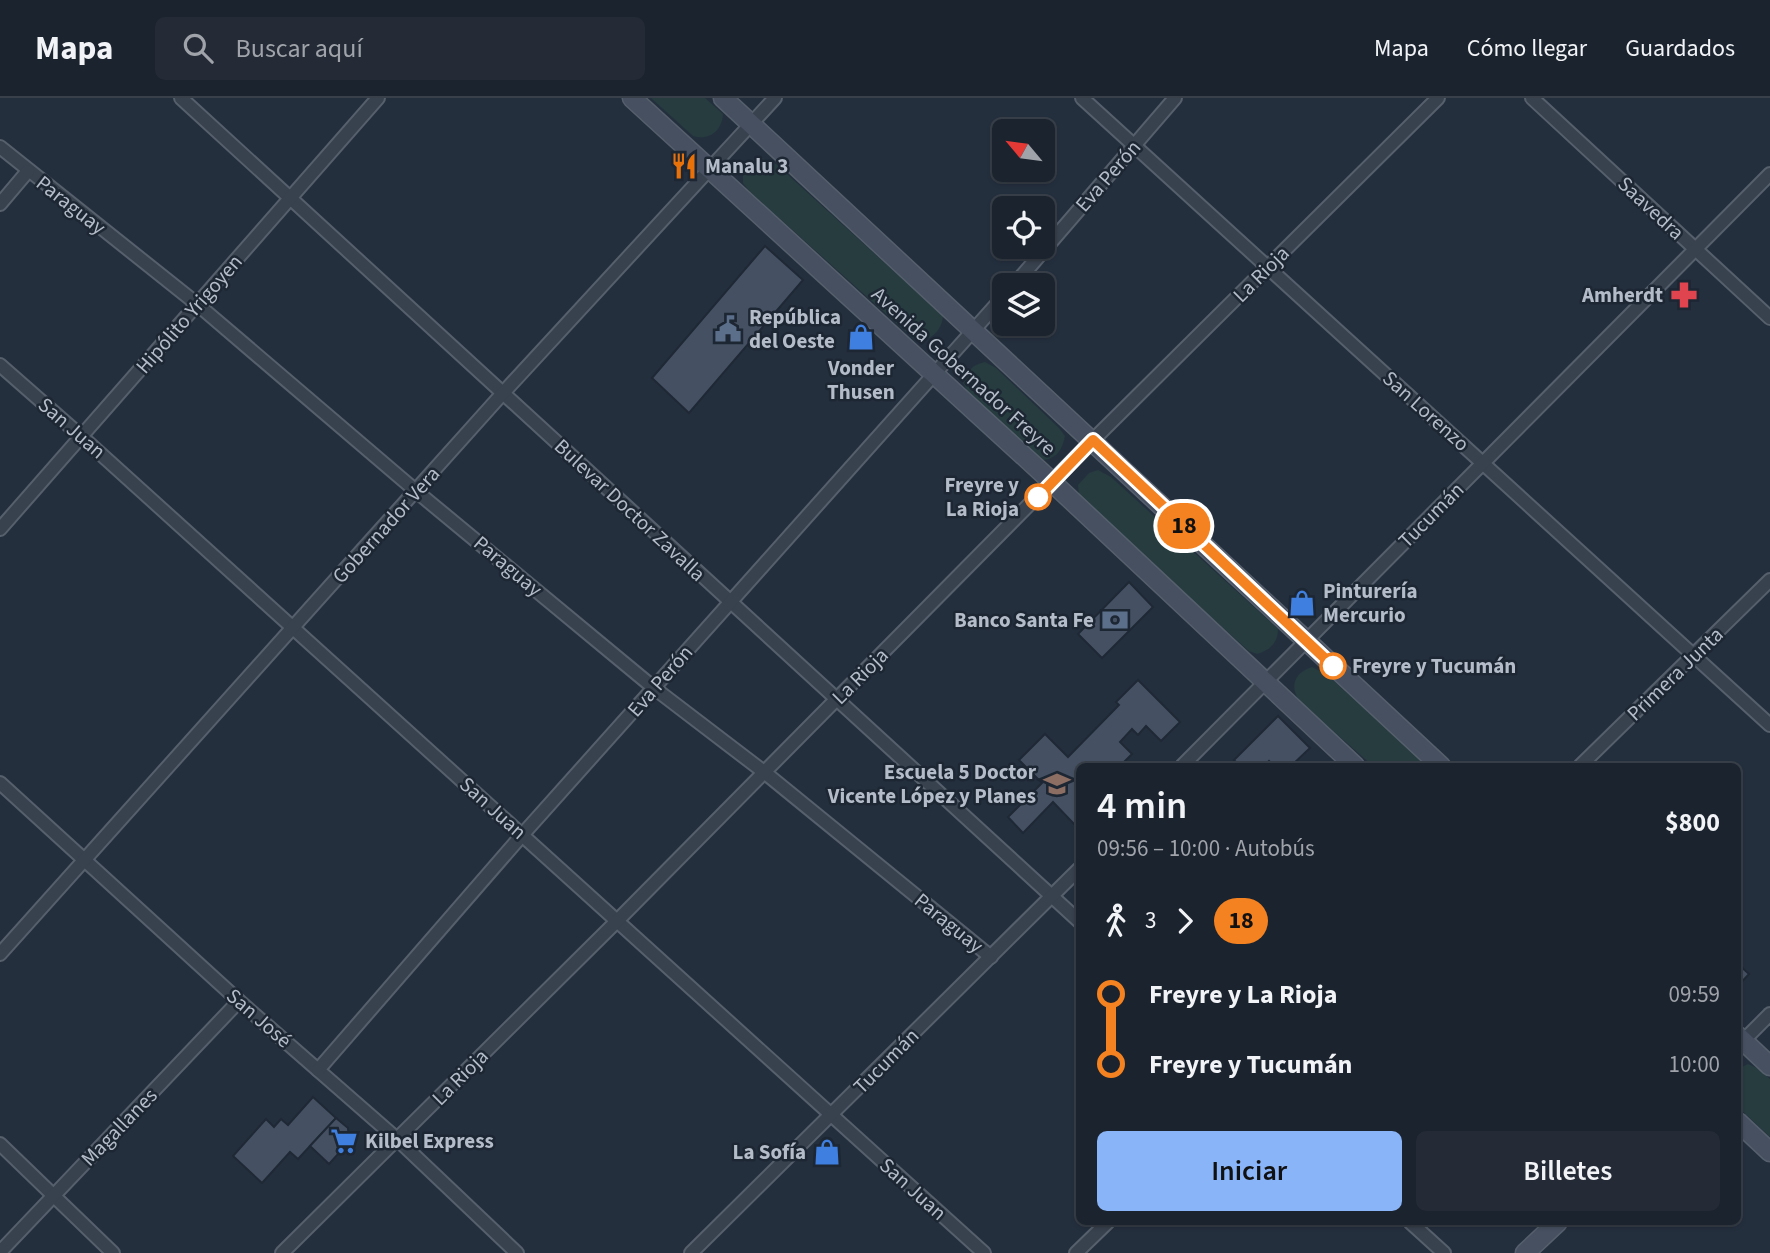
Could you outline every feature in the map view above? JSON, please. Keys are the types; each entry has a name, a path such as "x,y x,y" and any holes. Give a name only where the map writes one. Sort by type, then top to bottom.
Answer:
{"main road":[{"name":"Avenida Gobernador Freyre","path":"632,98 1052,482 1352,763"},
{"name":"Avenida Gobernador Freyre","path":"723,98 1438,763"},
{"path":"1741,1042 1770,1066"},
{"path":"1741,1125 1770,1152"},
{"path":"1525,1253 1555,1225"}],"street":[{"name":"Bulevar Doctor Zavalla","path":"181,98 1076,918"},
{"name":"Hipólito Yrigoyen","path":"0,529 378,98"},
{"name":"Gobernador Vera","path":"0,954 503,393 775,98"},
{"name":"San Lorenzo","path":"1082,98 1770,726"},
{"name":"Eva Perón","path":"1024,273 1175,98"},
{"name":"La Rioja","path":"282,1253 617,922 1093,440 1438,98"},
{"name":"Saavedra","path":"1532,98 1770,318"},
{"name":"Paraguay","path":"0,147 197,304 416,491 654,688 764,772 991,957"},
{"path":"0,204 28,171"},
{"name":"Tucumán","path":"1185,763 1770,174"},
{"name":"Eva Perón","path":"318,1070 523,834 992,310"},
{"name":"San Juan","path":"0,365 523,834 984,1253"},
{"name":"Primera Junta","path":"1583,763 1770,580"},
{"name":"San José","path":"0,783 239,1001 397,1139 517,1253"},
{"name":"Tucumán","path":"691,1253 1076,872"},
{"name":"Magallanes","path":"0,1252 239,1001"},
{"path":"1741,1040 1770,1014"},
{"path":"0,1144 113,1253"},
{"path":"1076,1253 1105,1225"},
{"path":"1413,1225 1444,1253"}],"green space":[{"path":"651,98 705,98 723,114 722,120 717,130 709,136 693,136"},
{"path":"762,158 776,164 943,316 937,332 922,341 913,338 750,192 743,183 743,173 753,160"},
{"path":"985,362 996,368 1065,436 1060,450 1053,457 1039,460 970,396 963,383 965,378 974,367"},
{"path":"1098,470 1111,477 1278,629 1277,638 1272,645 1257,654 1249,651 1085,505 1079,496 1078,485 1089,473"},
{"path":"1312,667 1326,674 1425,763 1370,763 1300,702 1294,685 1297,676"},
{"path":"1748,1064 1770,1079 1770,1137 1741,1110 1741,1068"}],"building":[{"name":"República del Oeste","path":"765,246 803,280 689,413 652,378"},
{"name":"Banco Santa Fe","path":"1129,582 1153,607 1102,658 1078,634"},
{"path":"1138,680 1180,722 1161,741 1146,726 1138,735 1132,729 1120,742 1132,754 1123,763 1076,763 1076,824 1053,802 1023,833 1008,817 1042,783 1019,760 1045,734 1068,757 1119,705 1116,702"},
{"path":"1278,716 1310,748 1294,763 1237,763 1234,760"},
{"path":"1741,967 1749,974 1741,983"},
{"path":"313,1097 336,1118 298,1159 290,1152 262,1183 233,1156 266,1119 274,1127 281,1119 288,1125"},
{"path":"336,1118 348,1128 349,1142 329,1164 310,1146"}],"bus line":[{"name":"18","path":"1038,497 1093,440 1333,666"}],"place":[{"name":"Manalu 3","path":"684,166"},
{"name":"Amherdt","path":"1684,295"},
{"name":"República del Oeste","path":"728,329"},
{"name":"Vonder Thusen","path":"861,337"},
{"name":"Freyre y La Rioja","path":"1038,497"},
{"name":"Pinturería Mercurio","path":"1302,603"},
{"name":"Banco Santa Fe","path":"1115,620"},
{"name":"Freyre y Tucumán","path":"1333,666"},
{"name":"Escuela 5 Doctor Vicente López y Planes","path":"1057,784"},
{"name":"Kilbel Express","path":"344,1141"},
{"name":"La Sofía","path":"827,1152"}]}
